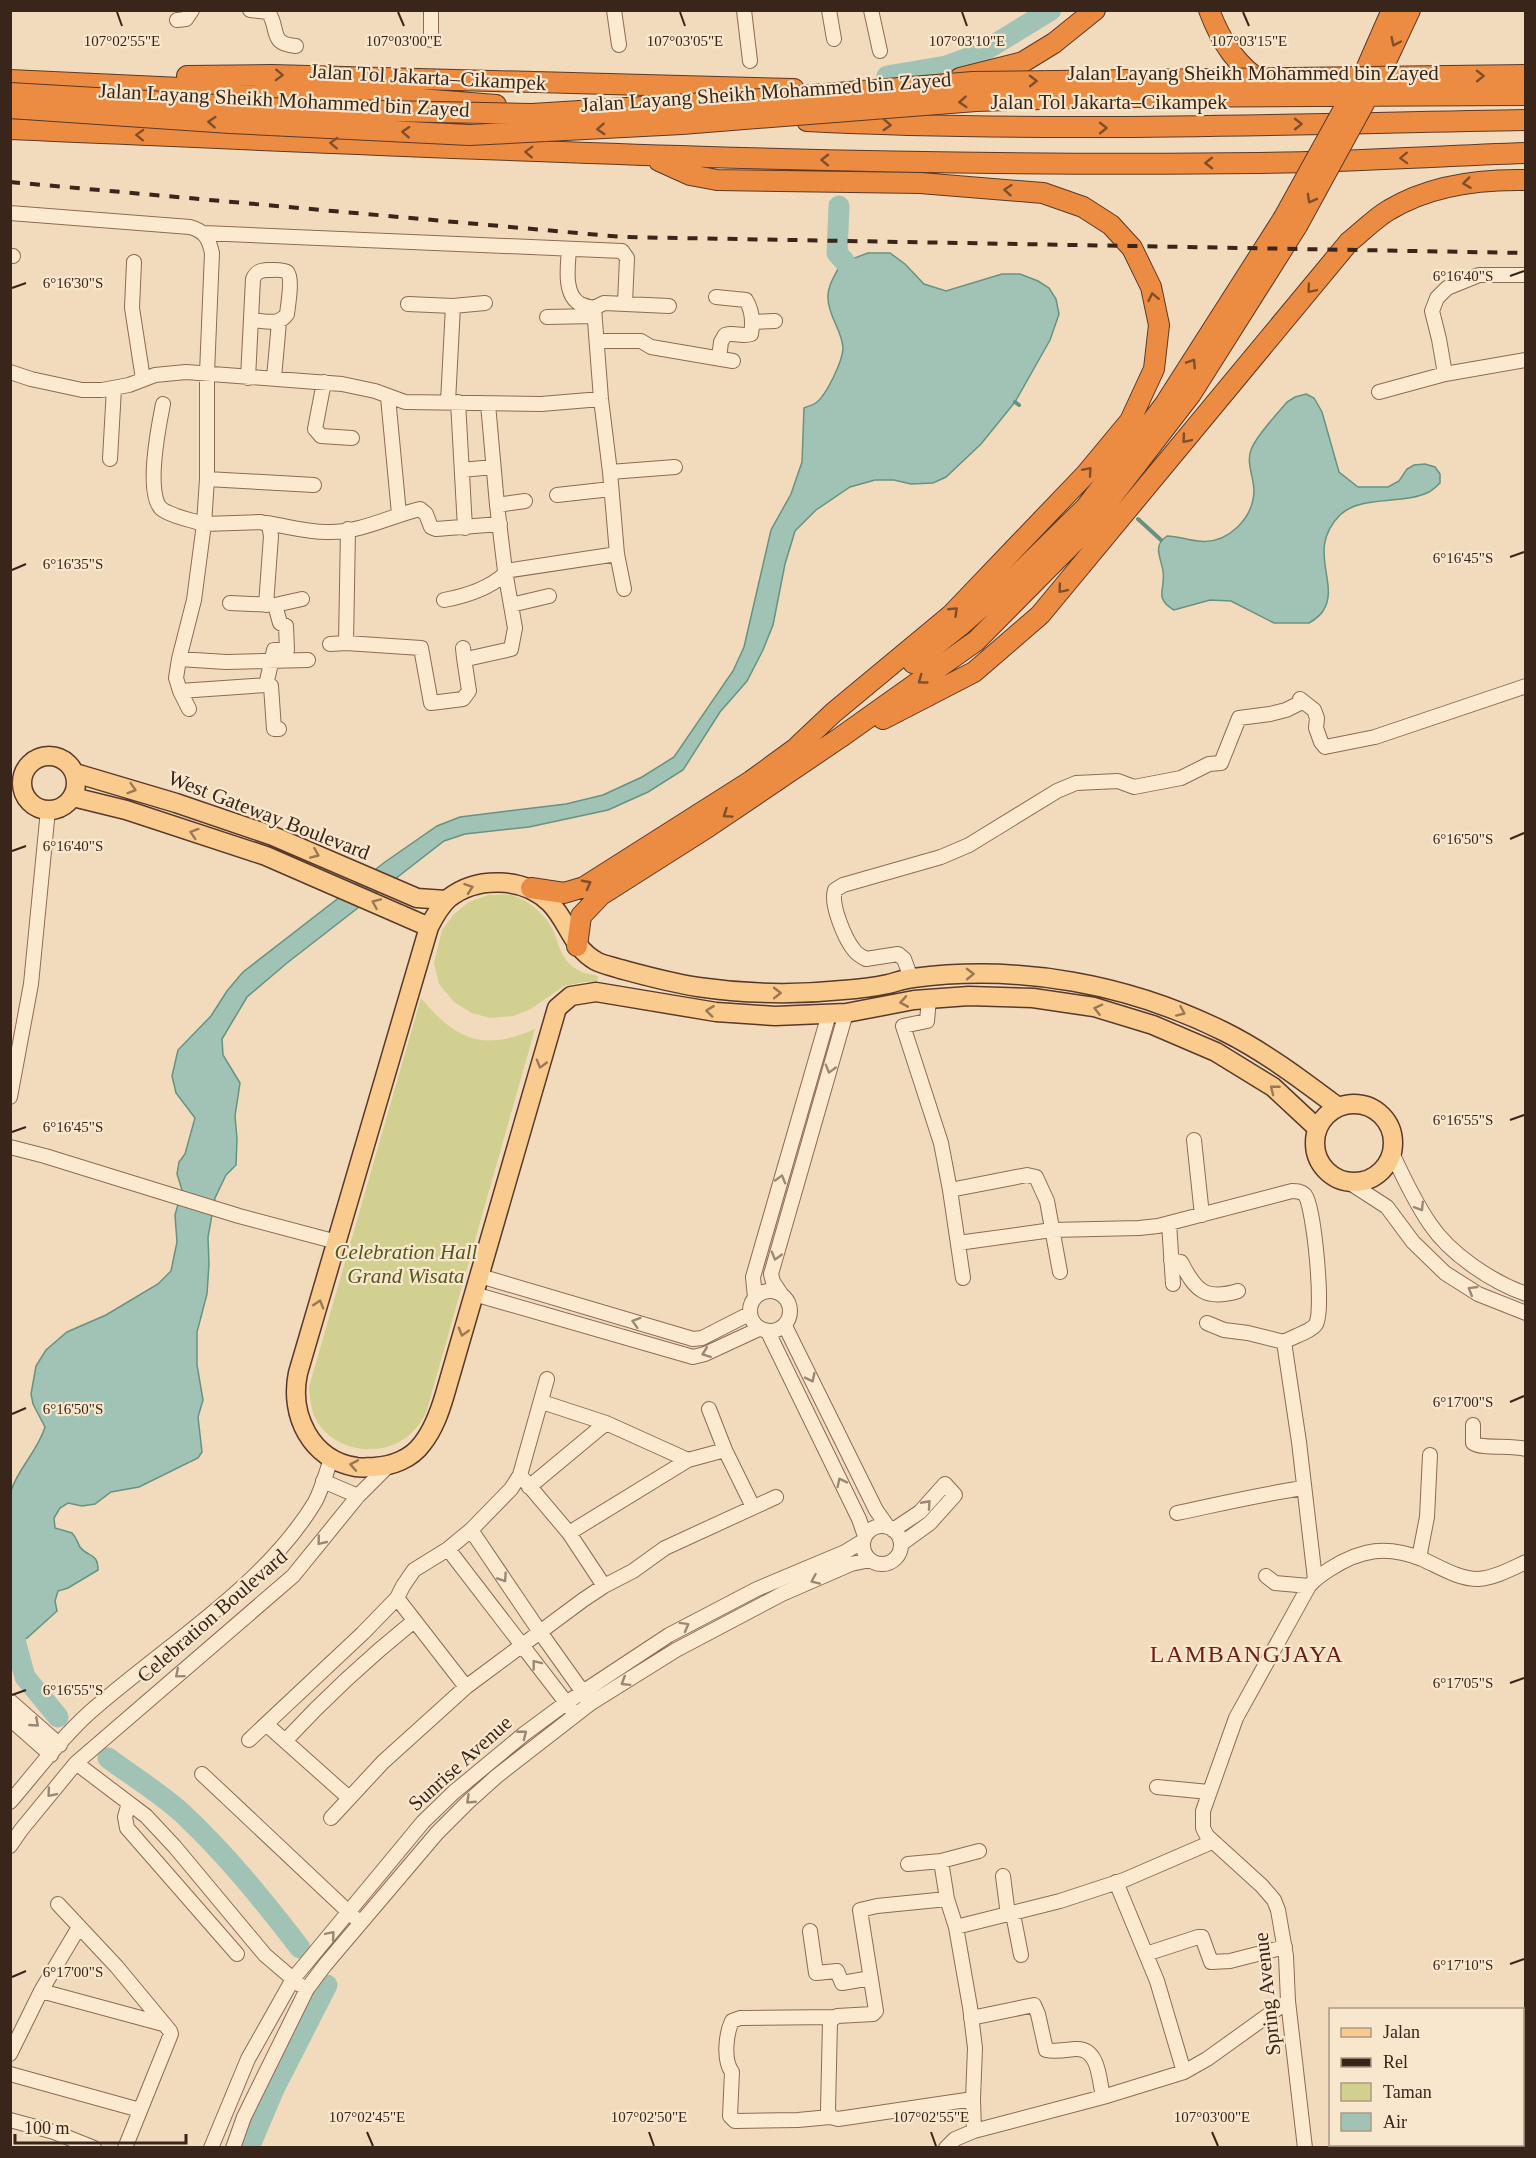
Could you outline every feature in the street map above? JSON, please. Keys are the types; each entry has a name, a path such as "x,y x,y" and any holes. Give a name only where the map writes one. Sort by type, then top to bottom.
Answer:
{"highway":[{"path":"10,80 272,75 765,89 868,89 932,83 974,76 1023,62 1054,43 1095,10"},
{"path":"1209,10 1216,31 1228,51 1252,76 1285,93 1306,98 1482,105 1526,104"},
{"path":"1374,70 1392,10"},
{"path":"577,946 581,916 600,895 708,827 841,737 976,641 1087,529 1191,394 1410,10"},
{"name":"Jalan Layang Sheikh Mohammed bin Zayed","path":"10,93 287,109 532,114 738,101 973,82 1526,75"},
{"name":"Jalan Tol Jakarta–Cikampek","path":"10,80 407,98 681,116 914,126 1105,128 1526,120"},
{"name":"Jalan Layang Sheikh Mohammed bin Zayed","path":"10,108 230,123 469,135 682,124 987,101 1112,97 1526,95"},
{"path":"10,129 651,157 989,164 1263,163 1526,153"},
{"path":"651,157 690,175 717,180 920,183 1043,193 1083,207 1111,225 1132,248 1151,287 1159,325 1154,369 1130,421 1086,474 951,615 832,713 798,746"},
{"path":"841,737 901,711 974,672 1040,615 1349,242 1389,210 1420,195 1452,185 1501,179 1526,180"},
{"path":"531,888 564,893 584,887 751,781 798,746 849,713 960,626 1010,582 1086,507 1165,404 1290,222"}],"main road":[{"path":"50,755 65,760 75,773 77,785 73,797 63,807 48,810 18,797 22,783 18,769 36,758 50,755"},
{"name":"West Gateway Boulevard","path":"75,773 176,803 273,836 417,898 446,900"},
{"name":"West Gateway Boulevard","path":"73,797 126,810 266,856 429,927"},
{"path":"266,856 273,836"},
{"path":"1317,1128 1274,1087 1216,1052 1153,1025 1094,1007 1033,998 969,996 929,999 837,1013 775,1016 728,1013 659,1004 596,992 571,996 557,1008 437,1419 422,1445 404,1459 388,1466 356,1468 330,1459 310,1438 299,1420 295,1403 298,1374 429,927 446,900 460,891 477,885 513,883 531,888 552,905 577,946 596,961 663,982 719,990 774,993 843,990 888,984 911,978 969,973 1035,976 1099,985 1161,1004 1226,1032 1287,1069 1338,1107"},
{"path":"1356,1103 1373,1108 1387,1120 1394,1137 1393,1155 1383,1171 1368,1181 1350,1183 1332,1177 1320,1164 1314,1146 1317,1128 1326,1116 1338,1107 1356,1103"}],"street":[{"path":"177,20 186,19 192,10"},
{"path":"250,10 268,12 272,17 275,35 279,41 286,45 296,45"},
{"path":"431,10 431,40"},
{"path":"614,10 619,45"},
{"path":"744,10 750,61"},
{"path":"829,10 834,39"},
{"path":"871,10 880,51"},
{"path":"10,213 189,227 204,233 625,253 627,258 625,303"},
{"path":"189,709 176,678 194,600 204,524 207,479 207,373 212,254 204,233"},
{"path":"568,249 568,279 575,300 594,312"},
{"path":"134,262 132,308 143,379"},
{"path":"248,378 253,279 256,273 266,270 284,270 290,279 287,314 279,322 274,378"},
{"path":"1444,374 1432,311 1437,298 1447,288 1479,275 1526,275"},
{"path":"716,297 746,300 752,322 749,335 725,335 721,342 719,358"},
{"path":"408,304 453,306 486,303"},
{"path":"547,317 594,312 604,303 669,306"},
{"path":"453,306 453,402 462,470 465,528"},
{"path":"594,312 617,554 624,589"},
{"path":"252,320 279,322"},
{"path":"752,322 775,321"},
{"path":"597,341 642,340 651,347 733,361"},
{"path":"1379,392 1444,374 1526,360"},
{"path":"10,372 82,390 114,388 165,374 207,373 361,387 405,402 541,405 601,399"},
{"path":"324,382 315,429 317,434 352,438"},
{"path":"110,459 114,388"},
{"path":"388,397 399,514"},
{"path":"163,404 156,447 155,499 163,511 204,524 266,523 327,532 387,520 399,514 420,509 426,514 431,527 465,528 500,524"},
{"path":"330,644 421,648 431,703 463,699 469,691 464,653 471,658 510,649 515,628 505,573 488,404"},
{"path":"462,470 493,467"},
{"path":"610,472 675,467"},
{"path":"207,479 314,485"},
{"path":"557,495 611,489"},
{"path":"497,505 525,501"},
{"path":"266,523 271,536 271,605 280,623 286,626 288,643 287,650 274,650 266,685"},
{"path":"345,643 348,529"},
{"path":"444,600 477,591 495,583 505,573 617,554"},
{"path":"511,605 549,596"},
{"path":"230,603 271,605 302,600"},
{"path":"179,659 226,662 308,660"},
{"path":"180,691 271,686 274,729 279,729"},
{"path":"911,978 904,959 898,954 866,959 855,951 838,918 833,895 835,890 853,882 941,857 969,845 1057,791 1076,783 1118,781 1134,787 1182,778 1209,764 1221,763 1239,718 1286,710 1300,704 1300,699 1314,710 1317,718 1316,728 1325,747 1375,737 1526,686"},
{"path":"10,1097 31,984 48,810"},
{"path":"929,999 927,1020 903,1026 941,1143 963,1278"},
{"path":"474,1294 693,1357 763,1330 777,1331 785,1326 790,1318 791,1309 788,1300 773,1282 771,1274 837,1013"},
{"path":"755,1297 753,1277 837,1013"},
{"path":"1194,1140 1202,1215"},
{"path":"10,1147 220,1211 337,1242"},
{"path":"1393,1155 1412,1194 1432,1226 1461,1256 1490,1278 1526,1294"},
{"path":"950,1190 1033,1175 1040,1181 1047,1201 1060,1272"},
{"path":"1350,1183 1387,1208 1413,1242 1445,1274 1478,1294 1526,1313"},
{"path":"958,1243 1052,1230 1139,1228 1169,1223 1292,1191 1304,1194 1312,1215 1319,1297 1318,1318 1312,1329 1294,1335 1284,1342 1224,1330 1208,1323"},
{"path":"1169,1223 1173,1284"},
{"path":"1171,1260 1181,1262 1190,1279 1205,1292 1219,1296 1238,1291"},
{"path":"480,1276 693,1339 702,1338 749,1314"},
{"path":"781,1294 772,1291 763,1292 755,1297 750,1305 749,1314 752,1322 763,1330 859,1520 864,1538 865,1555 877,1564 885,1564 894,1560 899,1553 901,1544 899,1536 876,1510 785,1326"},
{"path":"1284,1342 1304,1488 1312,1583"},
{"path":"249,1740 363,1634 397,1598 414,1570 448,1549 501,1500 520,1475 547,1379"},
{"path":"542,1402 606,1423 688,1460"},
{"path":"709,1409 725,1450 753,1507"},
{"path":"529,1487 606,1423"},
{"path":"1473,1425 1473,1443 1477,1446 1526,1449"},
{"path":"569,1533 688,1460 725,1450"},
{"path":"1419,1558 1427,1517 1430,1455"},
{"name":"Celebration Boulevard","path":"10,1802 89,1713 193,1629 257,1573 298,1525 315,1501 330,1459"},
{"name":"Celebration Boulevard","path":"10,1846 76,1763 293,1576 358,1496 388,1466"},
{"path":"520,1475 569,1533 604,1586"},
{"path":"323,1481 358,1496"},
{"path":"864,1538 871,1529 879,1526 890,1528 920,1512 945,1484 955,1495 930,1523 901,1544"},
{"path":"1177,1513 1244,1500 1255,1495 1304,1488"},
{"path":"331,1818 383,1761 466,1687 540,1632 604,1586 633,1571 665,1548 776,1497"},
{"path":"471,1530 591,1703"},
{"name":"Sunrise Avenue","path":"211,2148 248,2059 293,1979 423,1822 454,1792 524,1734 582,1691 669,1635 757,1589 845,1552 864,1538"},
{"path":"448,1549 575,1716"},
{"path":"956,1927 1060,1901 1116,1882 1212,1842 1205,1832 1203,1811 1236,1718 1312,1583 1353,1556 1379,1550 1419,1558 1454,1574 1476,1579 1501,1574 1526,1562"},
{"name":"Sunrise Avenue","path":"233,2148 244,2117 307,1989 437,1833 468,1802 497,1776 591,1703 676,1650 782,1594 851,1564 870,1560"},
{"path":"1266,1576 1275,1583 1312,1583"},
{"path":"397,1598 466,1687"},
{"path":"285,1741 313,1710 414,1621"},
{"path":"10,1701 55,1750"},
{"path":"10,1719 55,1750"},
{"path":"266,1724 349,1798"},
{"path":"76,1763 146,1816 175,1846 265,1954 307,1989"},
{"path":"202,1774 361,1924"},
{"path":"1157,1787 1209,1792"},
{"path":"129,1803 125,1817 127,1828 237,1954"},
{"name":"Spring Avenue","path":"1212,1842 1247,1870 1274,1900 1282,1921 1288,2001 1305,2148"},
{"path":"908,1864 941,1861 980,1851"},
{"path":"941,1861 947,1899 956,1927 975,2048 974,2131"},
{"path":"1003,1876 1021,1955"},
{"path":"1116,1882 1163,1998 1184,2072"},
{"path":"947,1899 877,1906 860,1910 876,2011 873,2014 834,2017 740,2018 732,2021 729,2028 727,2053 728,2067 732,2072 730,2116 735,2121 830,2117 838,2119 973,2099"},
{"path":"58,1904 117,1967 163,2024 169,2028 171,2034 125,2148"},
{"path":"10,2054 41,1990 79,1927"},
{"path":"810,1931 816,1973 837,1971 842,1983 871,1978"},
{"path":"1146,1954 1202,1936 1212,1962 1230,1962 1284,1947"},
{"path":"41,1990 163,2024"},
{"path":"946,2148 955,2139 974,2131 1103,2097 1184,2072 1208,2059 1288,2001"},
{"path":"971,2018 1034,2005 1046,2050 1081,2049 1089,2052 1094,2058 1103,2097"},
{"path":"830,2117 828,2110 831,2057 830,2021 834,2017"},
{"path":"10,2074 140,2110"},
{"path":"10,2120 54,2132 94,2148"}],"green space":[{"path":"488,895 511,895 535,908 550,924 562,953 569,963 582,972 598,976 597,983 584,982 564,986 531,1009 513,1016 490,1018 472,1013 454,1002 439,984 434,963 442,930 454,914 469,902"},
{"name":"Celebration Hall Grand Wisata","path":"421,998 446,1024 472,1038 500,1040 535,1029 426,1413 405,1438 393,1445 366,1449 339,1442 327,1434 314,1415 309,1387"}],"water":[{"path":"868,253 890,253 905,264 924,284 946,291 1002,274 1020,274 1049,288 1056,299 1059,314 1050,340 1015,402 981,444 946,477 933,483 911,484 894,480 875,480 850,487 816,510 795,531 785,564 773,625 763,650 747,681 720,712 683,770 648,792 608,810 529,827 465,834 444,841 287,963 247,997 222,1039 223,1055 240,1083 235,1116 236,1165 226,1175 215,1198 208,1237 207,1294 197,1332 197,1365 203,1400 198,1417 202,1452 198,1458 139,1487 111,1492 95,1504 82,1506 68,1503 60,1508 54,1518 55,1528 72,1533 80,1547 96,1560 98,1570 68,1588 58,1591 55,1601 57,1611 27,1638 11,1643 11,1491 45,1427 33,1404 31,1394 36,1366 46,1350 67,1332 106,1315 158,1284 171,1271 177,1242 175,1215 182,1190 177,1174 195,1118 176,1093 172,1076 178,1050 211,1016 243,972 385,862 437,826 460,817 566,804 603,795 642,777 674,757 733,671 744,647 771,530 791,494 802,462 804,408 816,403 830,385 842,353 842,341 830,311 829,289 841,263"},
{"path":"1306,394 1314,398 1322,412 1339,472 1358,487 1388,487 1399,481 1407,469 1414,465 1425,464 1435,467 1440,474 1440,483 1419,496 1370,502 1349,509 1340,515 1330,528 1325,541 1327,601 1322,613 1309,623 1274,623 1231,601 1210,600 1174,610 1162,597 1163,571 1159,548 1162,540 1167,536 1209,541 1219,539 1236,528 1249,511 1252,501 1254,486 1249,460 1253,445 1287,402"}],"waterway":[{"path":"887,76 946,66 979,54 1051,10"},
{"path":"839,206 837,253 845,262"},
{"path":"1015,402 1019,405"},
{"path":"1138,519 1161,540"},
{"path":"17,1614 15,1640 25,1677 58,1717"},
{"path":"108,1758 165,1798 182,1813 244,1878 300,1948"},
{"path":"249,2148 274,2089 327,1985"}],"railway":[{"path":"10,182 622,237 1526,253"}],"district":[{"name":"LAMBANGJAYA","path":"1247,1654"}]}
